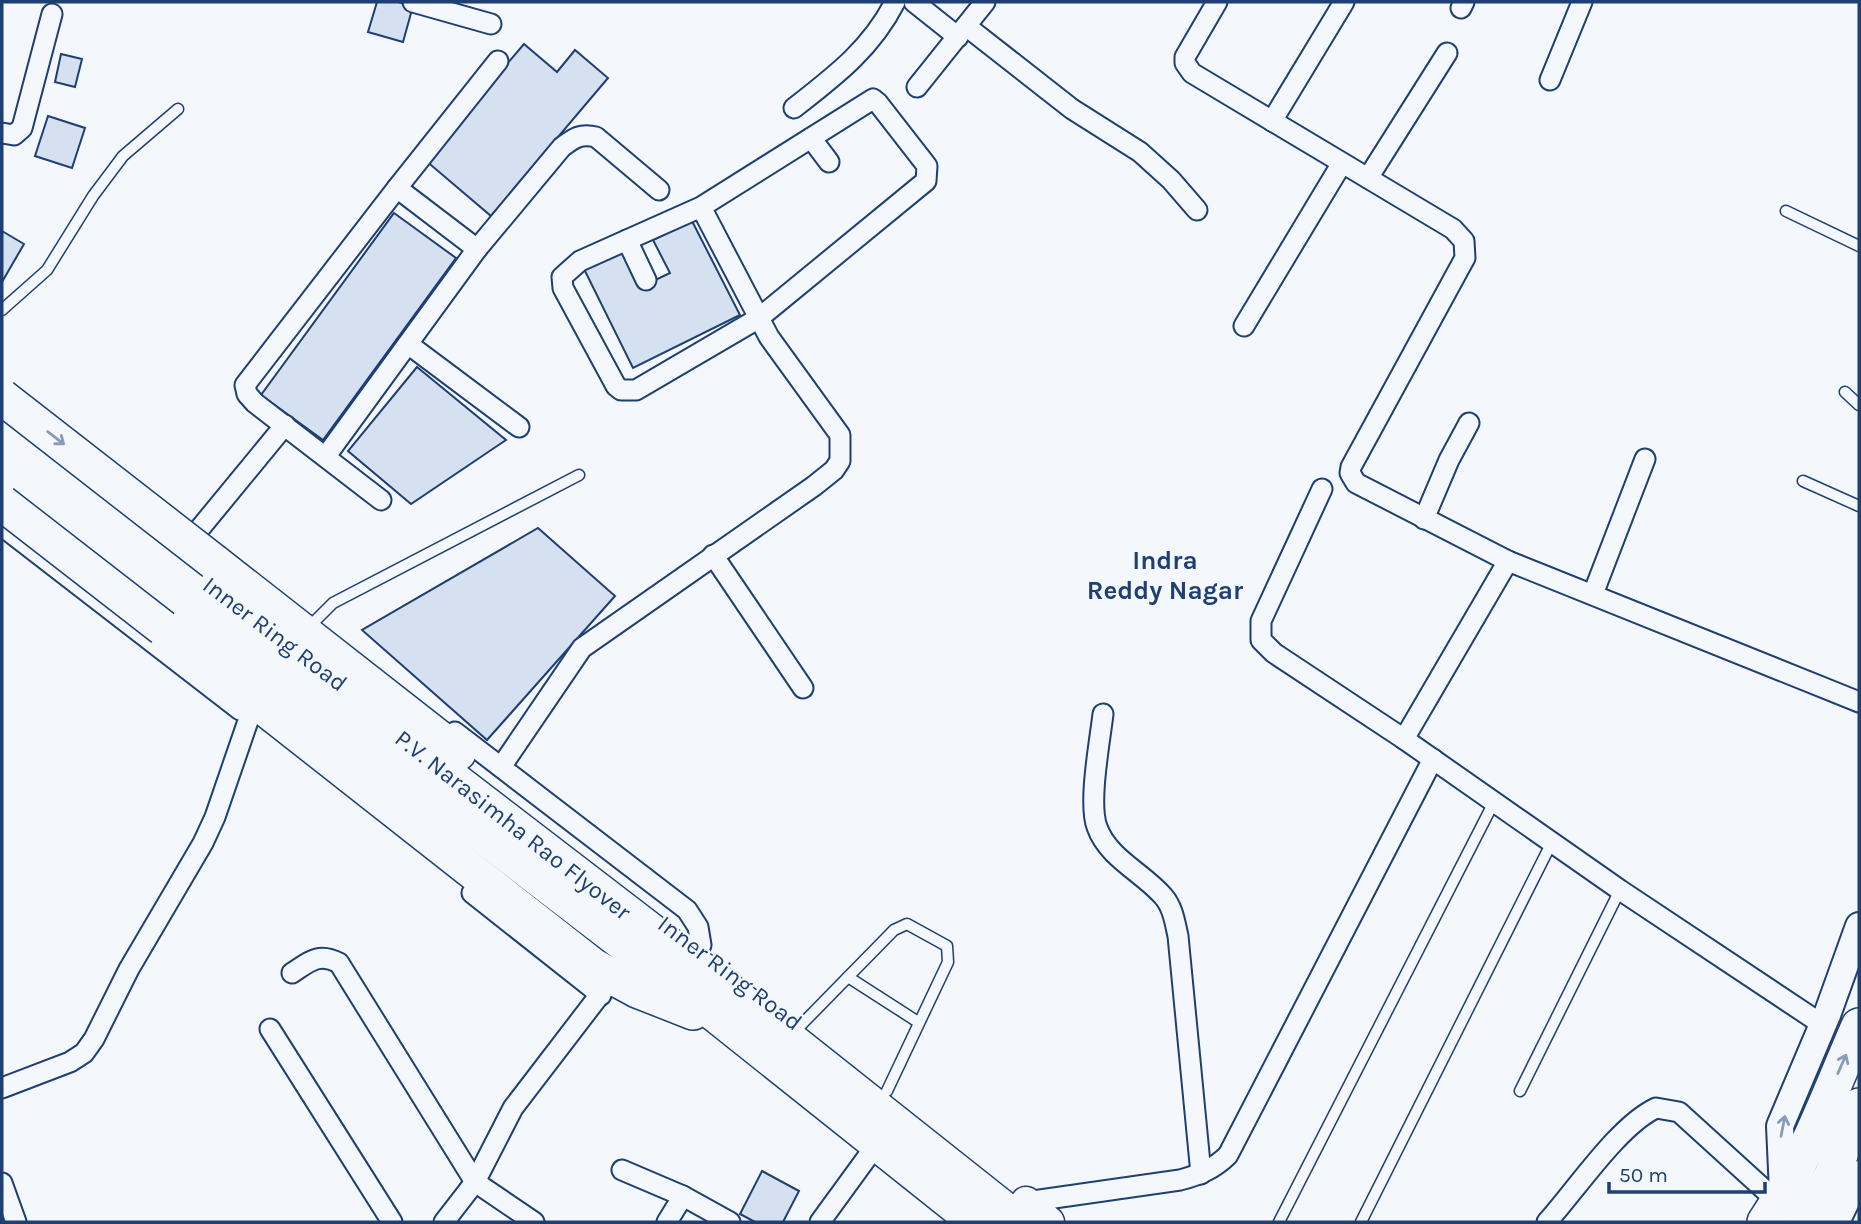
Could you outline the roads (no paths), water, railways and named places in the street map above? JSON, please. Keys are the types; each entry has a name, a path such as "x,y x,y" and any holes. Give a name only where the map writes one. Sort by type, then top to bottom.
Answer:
{"highway":[{"path":"2,397 188,550 701,945 726,970"},
{"name":"P.V. Narasimha Rao Flyover","path":"2,433 705,973 1034,1217"},
{"name":"P.V. Narasimha Rao Flyover","path":"2,467 699,1002 976,1222"},
{"path":"2,503 582,957 607,986 694,1013"},
{"name":"Inner Ring Road","path":"726,970 887,1091 1034,1217"},
{"name":"Inner Ring Road","path":"694,1013 871,1152 955,1222"},
{"path":"1782,1210 1806,1147 1859,1026"},
{"path":"1782,1210 1832,1175 1859,1106"}],"main road":[{"name":"Inner Ring Road","path":"2,427 188,550 726,970"},
{"name":"Inner Ring Road","path":"2,474 694,1013"}],"street":[{"path":"413,2 491,24"},
{"path":"794,108 859,55 887,19 895,2"},
{"path":"914,2 1140,152 1171,180 1197,210"},
{"path":"917,87 985,2"},
{"path":"1217,2 1188,49 1185,63 1192,73 1453,229 1464,241 1466,250 1461,267 1350,473 1356,483 1508,561 1859,702"},
{"path":"1272,121 1345,2"},
{"path":"1550,80 1582,2"},
{"path":"2,133 14,135 22,128 52,14"},
{"path":"1368,178 1447,53"},
{"path":"381,500 280,422 247,394 245,385 498,61"},
{"path":"873,99 927,166 926,181 759,317 636,390 621,390 616,386 563,288 562,277 580,261 701,207 873,99"},
{"path":"326,456 477,249 562,147 575,137 596,137 659,190"},
{"path":"811,138 829,162"},
{"path":"1244,326 1342,163"},
{"path":"397,188 477,249"},
{"path":"501,767 582,648 814,486 834,470 840,461 840,435 769,337 701,207"},
{"path":"626,240 646,280"},
{"path":"408,344 519,426"},
{"path":"188,550 280,422"},
{"path":"188,550 280,422"},
{"path":"1424,519 1449,460 1469,423"},
{"path":"1593,594 1645,459"},
{"path":"1322,489 1261,621 1261,640 1274,653 1404,739 1620,890 1823,1025"},
{"path":"2,526 249,718 607,986 513,1108 475,1182 444,1222"},
{"name":"Inner Ring Road","path":"188,550 313,622 687,910 698,927 701,945"},
{"path":"713,555 803,688"},
{"path":"1404,739 1508,561"},
{"path":"123,620 148,586"},
{"path":"1103,714 1094,807 1096,824 1105,845 1165,898 1173,914 1178,936 1201,1174"},
{"path":"4,1082 70,1062 84,1053 94,1039 128,969 203,843 215,817 249,718"},
{"path":"1034,1217 1201,1174 1228,1155 1433,759"},
{"path":"1782,1210 1780,1126 1823,1025 1859,926"},
{"path":"292,972 314,959 328,957 339,963 475,1182 534,1222"},
{"path":"270,1029 392,1222"},
{"path":"1547,1222 1637,1119 1656,1108 1679,1112 1782,1210"},
{"path":"820,1222 871,1152"},
{"path":"622,1170 683,1196 730,1222"},
{"path":"2,1183 16,1222"},
{"path":"1836,1222 1857,1188"},
{"path":"667,1222 683,1196"}],"lane":[{"path":"2,310 47,270 122,156 178,109"},
{"path":"1786,211 1859,246"},
{"path":"1845,392 1859,405"},
{"path":"313,622 333,603 579,475"},
{"path":"1803,481 1859,506"},
{"path":"1279,1222 1494,802"},
{"path":"1361,1222 1552,842"},
{"path":"1520,1091 1620,890"},
{"path":"800,1026 894,930 907,924 947,946 948,962 887,1091"},
{"path":"848,977 918,1022"}],"district":[{"name":"Indra Reddy Nagar","path":"1165,575"}]}
